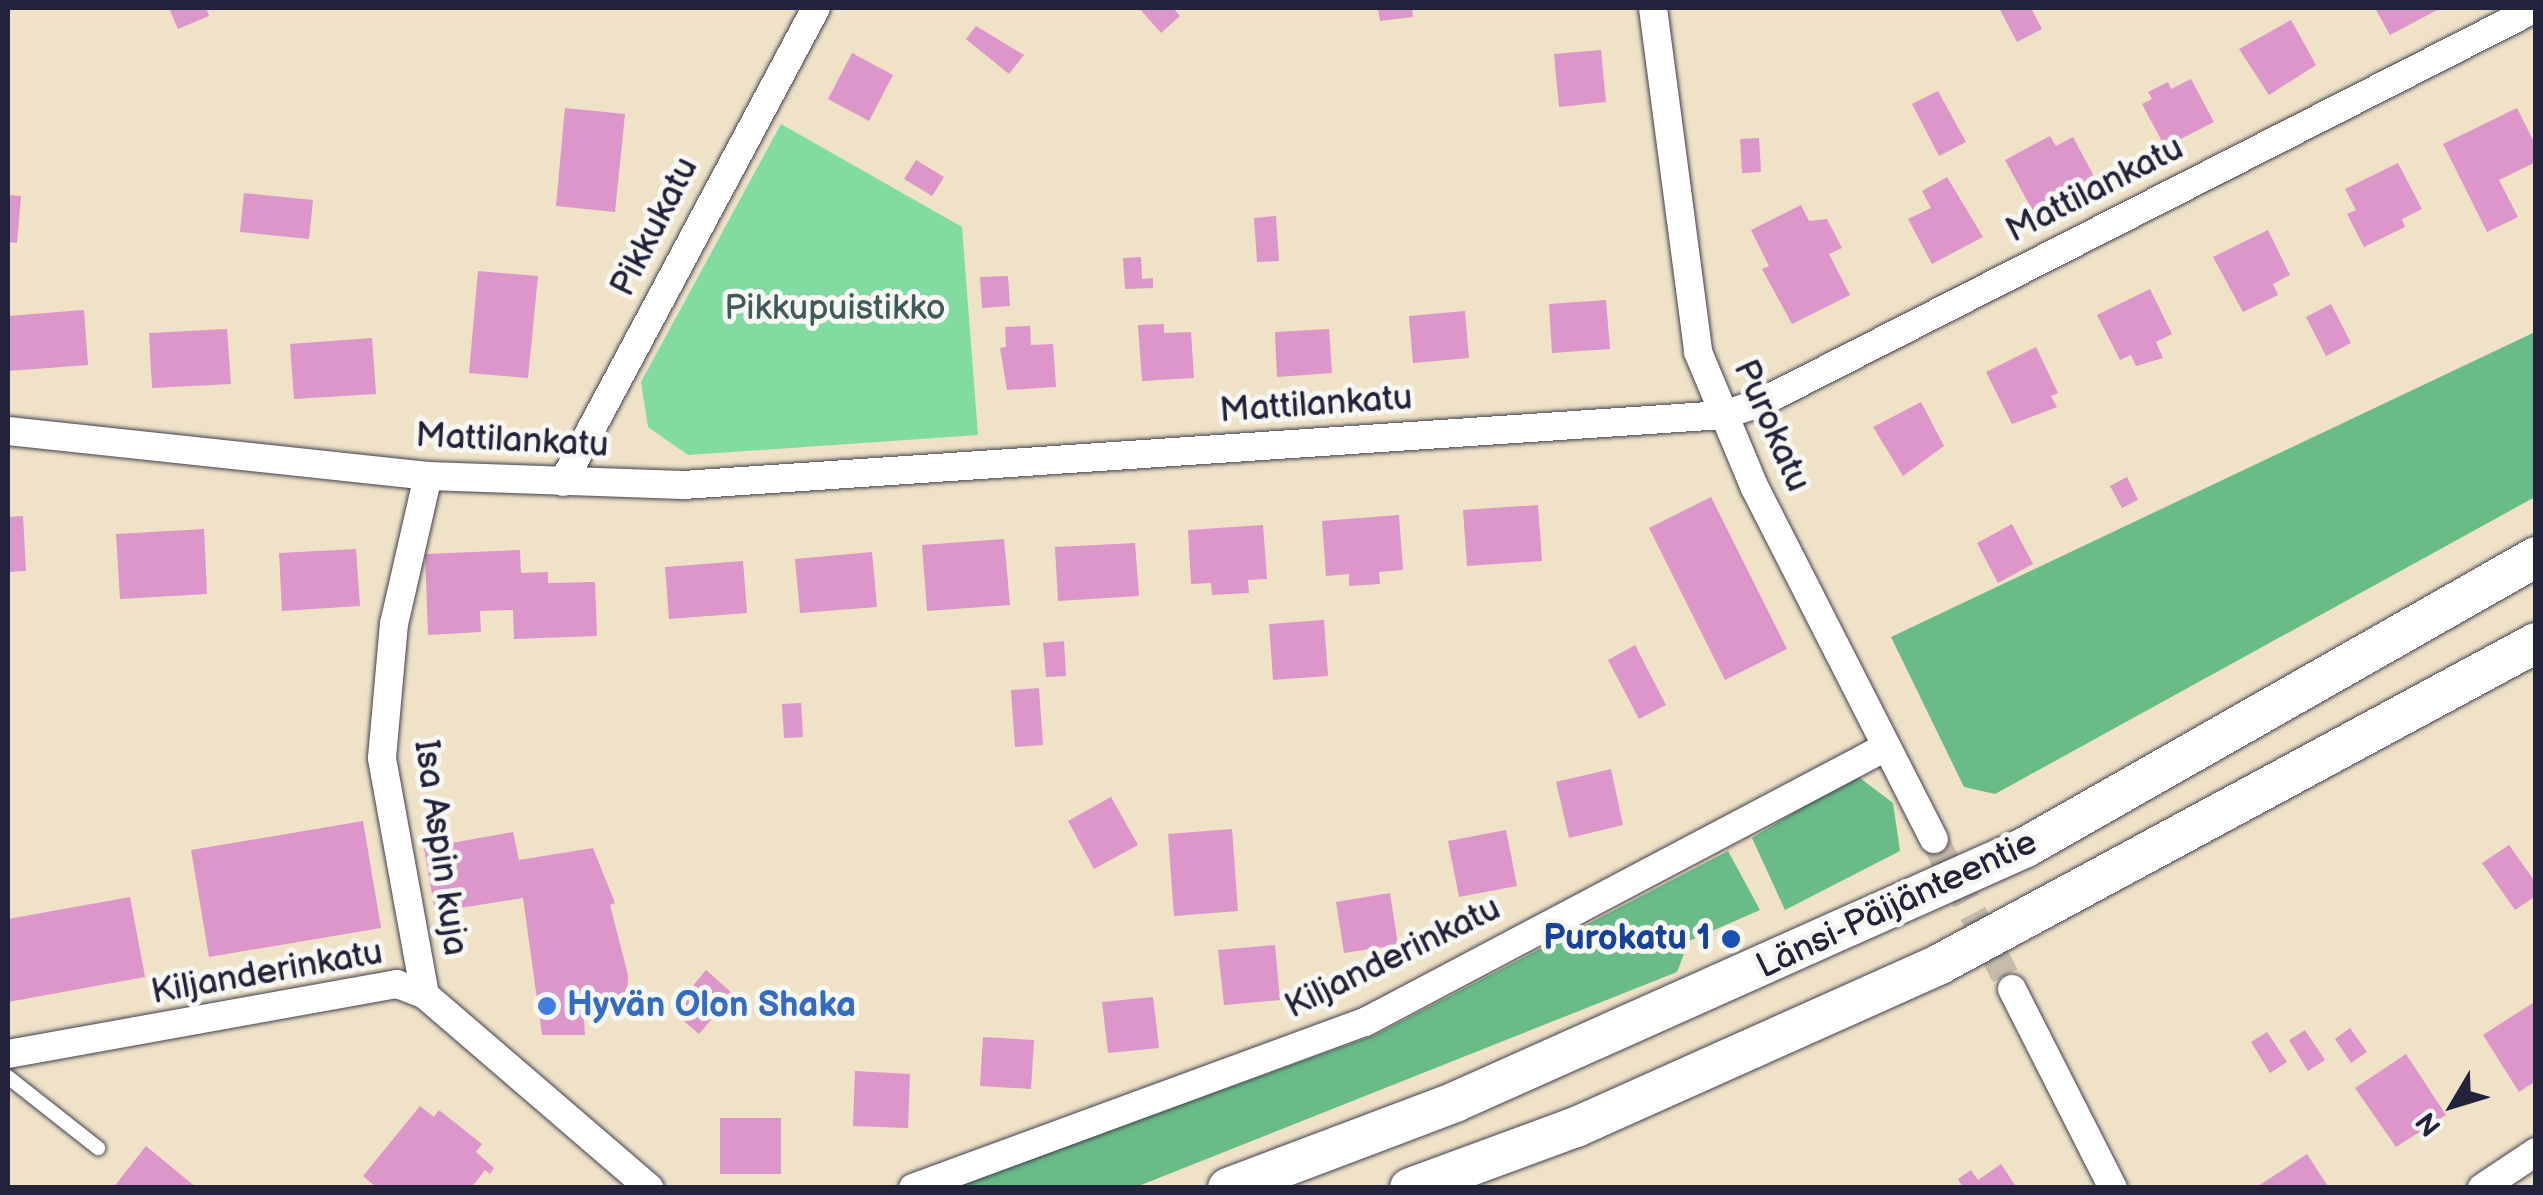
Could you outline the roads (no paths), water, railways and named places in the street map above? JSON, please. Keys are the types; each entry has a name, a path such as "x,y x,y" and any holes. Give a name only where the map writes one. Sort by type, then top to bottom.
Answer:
{"main road":[{"name":"Länsi-Päijänteentie","path":"1228,1188 1455,1102 2026,847 2536,556"},
{"name":"Länsi-Päijänteentie","path":"1410,1188 1576,1127 1940,964 2536,643"}],"street":[{"name":"Pikkukatu","path":"563,482 816,8"},
{"name":"Purokatu","path":"1653,8 1698,352 1723,415 1884,748 1934,840"},
{"name":"Mattilankatu","path":"8,431 428,476 683,486 1723,415 1760,403 2536,8"},
{"name":"Isa Aspin kuja","path":"425,995 382,758 394,624 428,476"},
{"name":"Kiljanderinkatu","path":"912,1188 1365,1022 1884,748"},
{"name":"Kiljanderinkatu","path":"8,1054 397,984 425,995 649,1188"},
{"path":"2012,988 2113,1188"},
{"path":"2482,1188 2536,1152"}],"lane":[{"path":"8,1077 98,1148"}],"tunnel":[{"path":"1934,839 2012,989"}],"place":[{"name":"Purokatu 1","path":"1731,939"},
{"name":"Hyvän Olon Shaka","path":"547,1006"}],"park label":[{"name":"Pikkupuistikko","path":"835,309"}]}
